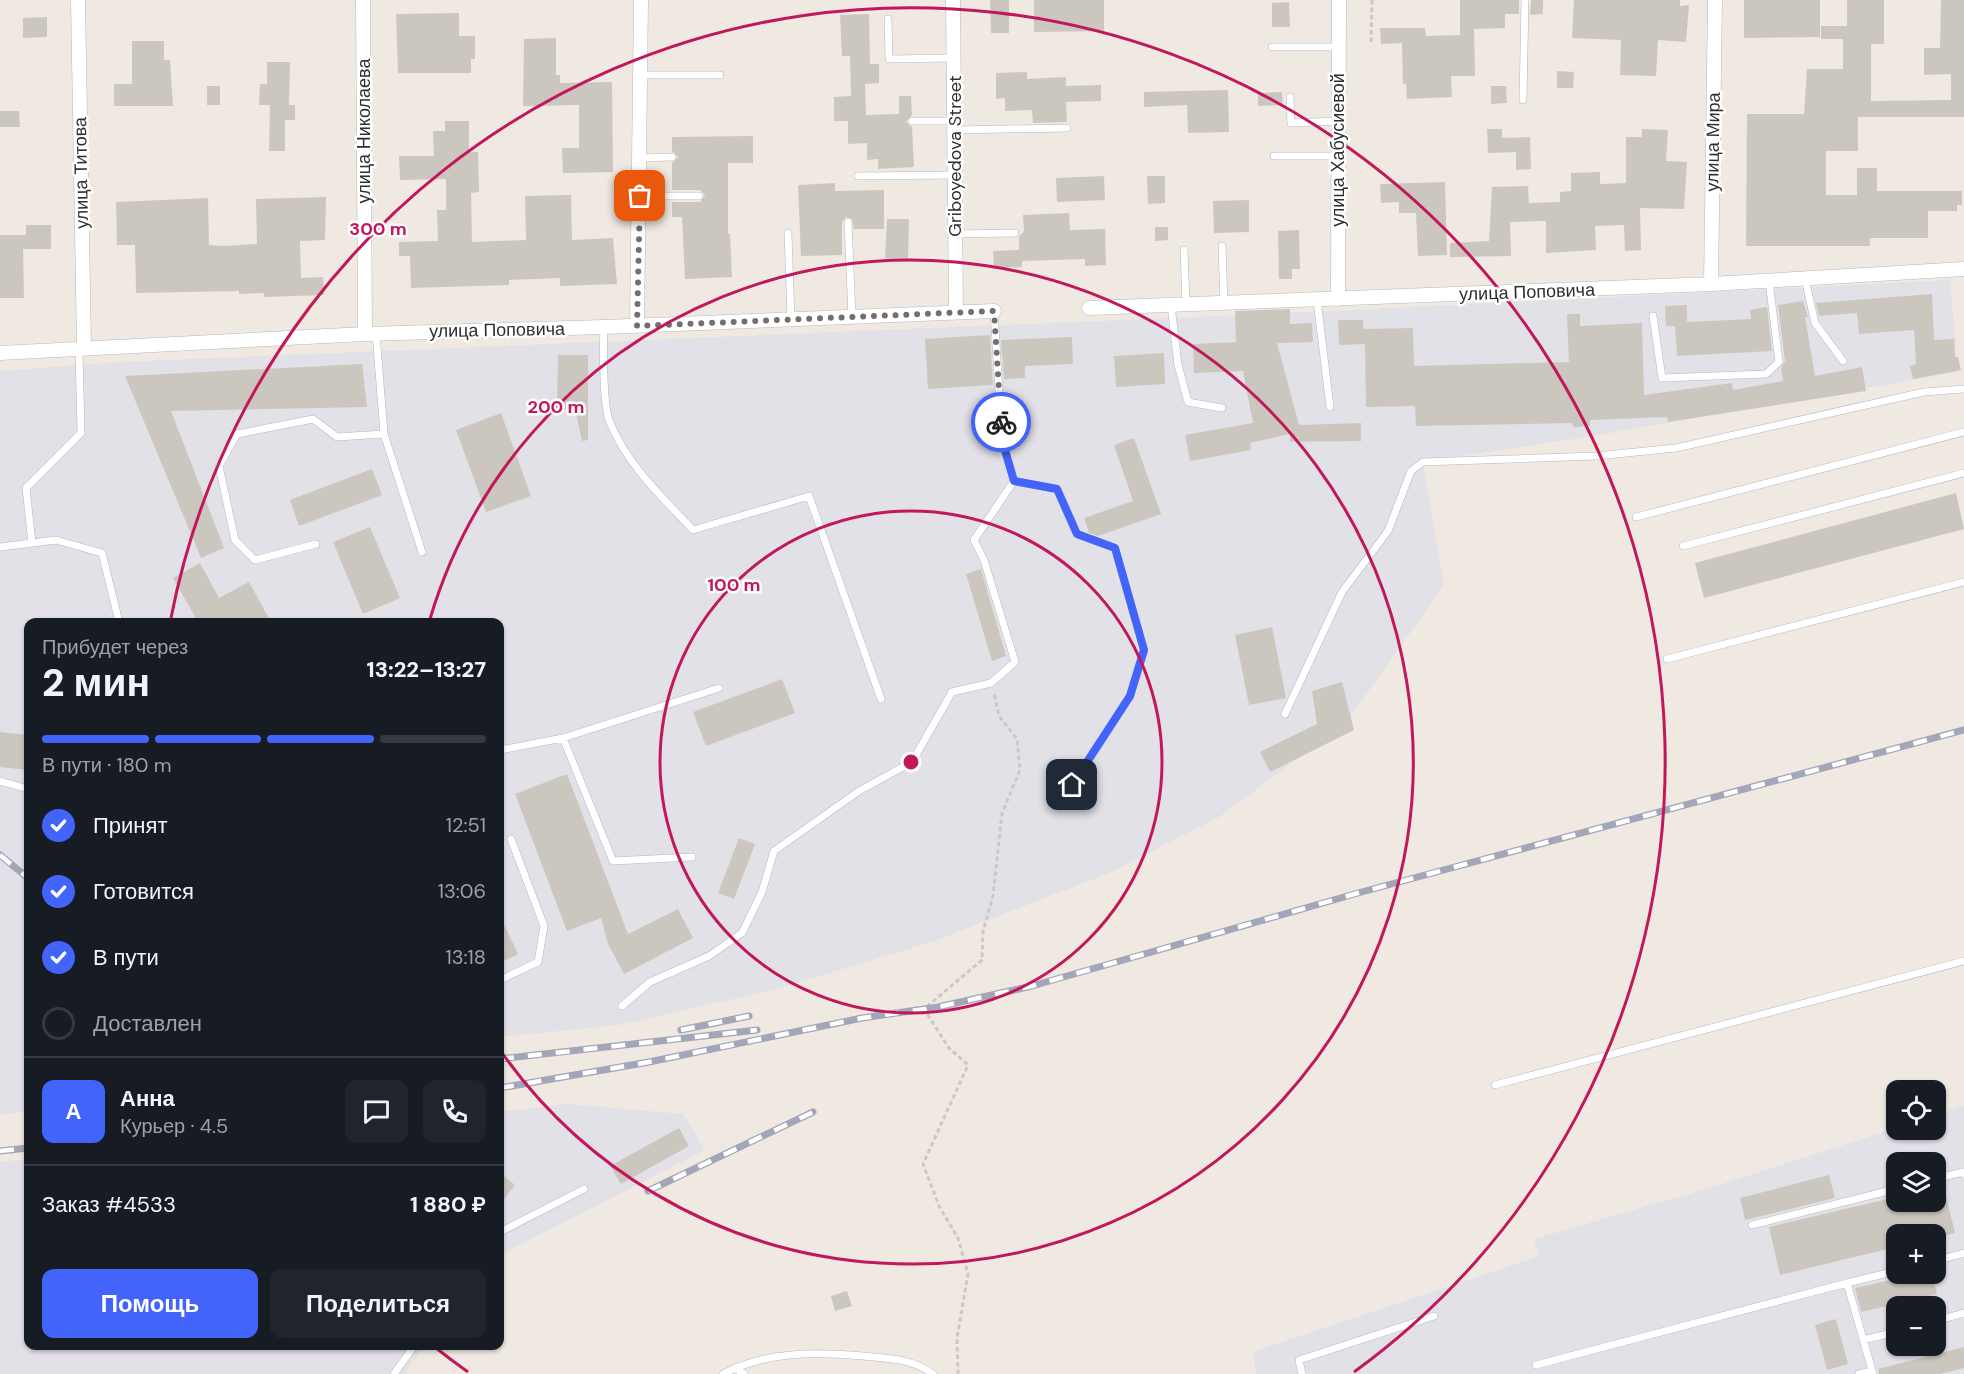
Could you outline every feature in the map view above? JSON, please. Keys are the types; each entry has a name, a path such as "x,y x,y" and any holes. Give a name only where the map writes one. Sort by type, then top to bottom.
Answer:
{"street":[{"name":"улица Титова","path":"78,0 82,347"},
{"name":"улица Николаева","path":"363,0 370,334"},
{"path":"637,326 641,0"},
{"name":"Griboyedova Street","path":"953,0 956,312"},
{"name":"улица Хабусиевой","path":"1338,299 1339,0"},
{"name":"улица Мира","path":"1711,284 1715,0"},
{"name":"улица Поповича","path":"1089,308 1711,284 1964,269"},
{"name":"улица Поповича","path":"0,353 370,334 637,326 994,311"}],"lane":[{"path":"1523,100 1525,0"},
{"path":"888,19 889,59 954,58"},
{"path":"1272,47 1339,47"},
{"path":"640,75 720,75"},
{"path":"1290,97 1291,123 1338,122"},
{"path":"912,121 954,125 1067,128"},
{"path":"1274,156 1338,156"},
{"path":"640,158 672,158"},
{"path":"858,176 955,175"},
{"path":"640,196 699,196"},
{"path":"848,222 852,317"},
{"path":"788,233 791,319"},
{"path":"955,234 1015,233"},
{"path":"1222,246 1224,303"},
{"path":"1184,250 1186,304"},
{"path":"1805,279 1815,322 1843,361"},
{"path":"1653,316 1662,378 1766,374 1779,362 1769,281"},
{"path":"1317,300 1330,407"},
{"path":"1171,305 1178,365 1188,402 1222,408"},
{"path":"994,311 1002,440 1014,481"},
{"path":"604,327 603,354 609,419 639,473 693,530 809,496 881,699"},
{"path":"370,334 384,434 422,552"},
{"path":"32,543 26,488 81,433 82,347"},
{"path":"1285,714 1342,592 1388,531 1411,471 1423,462 1596,456 1676,448 1924,392 1964,389"},
{"path":"316,544 255,560 235,540 219,466 237,434 313,419 337,437 384,434"},
{"path":"1636,517 1964,432"},
{"path":"1683,546 1964,473"},
{"path":"622,1006 650,982 709,956 742,933 762,892 774,851 858,791 912,762 952,692 991,683 1015,662 984,560 974,540 1014,481"},
{"path":"1014,481 1057,489 1077,534 1115,548 1144,650 1130,696 1072,785"},
{"path":"0,547 56,540 102,553 118,618"},
{"path":"1667,659 1964,582"},
{"path":"504,749 562,738 719,688"},
{"path":"562,738 613,861 692,857"},
{"path":"0,782 24,788"},
{"path":"504,978 538,962 544,926 511,839"},
{"path":"1494,1085 1964,961"},
{"path":"1946,1176 1964,1172 1964,1174"},
{"path":"504,1230 584,1189"},
{"path":"1752,1225 1886,1192"},
{"path":"1946,1258 1964,1253"},
{"path":"1536,1365 1886,1273"},
{"path":"1847,1283 1873,1372 1859,1374"},
{"path":"1946,1318 1964,1313"},
{"path":"1302,1374 1299,1360 1434,1316"},
{"path":"1863,1340 1886,1334"},
{"path":"394,1374 411,1350"},
{"path":"723,1374 771,1357 812,1352 898,1359 933,1374"},
{"path":"735,1368 744,1374"}],"path":[{"path":"1371,42 1372,0"},
{"path":"957,1374 957,1338 968,1274 958,1238 939,1206 923,1164 968,1065 949,1048 924,1009 982,960 983,931 993,896 1002,813 1020,770 1017,739 999,716 991,683"}],"shaded area":[{"path":"1950,280 1958,372 1587,437 1423,462 1444,585 1346,723 1219,817 1109,873 935,941 777,989 619,1025 504,1037 504,618 24,618 24,1112 0,1115 0,371 121,362 1335,311"},
{"path":"566,1104 683,1114 705,1150 504,1253 504,1112"},
{"path":"1964,1106 1964,1374 1256,1374 1253,1352 1539,1256 1534,1239 1719,1185 1886,1131 1886,1140 1946,1140 1946,1112"},
{"path":"24,1159 24,1350 421,1350 404,1374 0,1374 0,1162"}],"building":[{"path":"990,0 1009,0 1009,33 991,33"},
{"path":"1034,0 1104,0 1104,31 1034,32"},
{"path":"1460,0 1519,0 1519,14 1505,14 1505,28 1474,29 1475,76 1451,76 1452,97 1407,99 1406,84 1403,84 1402,43 1381,44 1380,28 1425,28 1426,36 1460,35"},
{"path":"1531,0 1543,0 1543,14 1530,15"},
{"path":"1574,0 1680,0 1680,6 1689,5 1686,42 1658,40 1656,76 1620,75 1621,40 1572,38"},
{"path":"1744,0 1820,0 1820,37 1744,38"},
{"path":"1847,0 1884,0 1884,44 1871,44 1871,101 1951,100 1951,74 1924,75 1924,48 1940,48 1941,0 1964,0 1964,117 1858,117 1858,151 1826,151 1826,195 1857,195 1857,168 1877,168 1877,191 1962,191 1962,205 1957,205 1957,211 1928,211 1928,238 1870,238 1870,246 1746,246 1747,114 1804,114 1807,69 1843,69 1843,39 1821,39 1821,26 1847,26"},
{"path":"1289,2 1290,27 1272,27 1272,3"},
{"path":"459,13 459,36 475,36 475,59 471,59 471,73 398,73 396,14"},
{"path":"869,14 870,64 879,64 879,83 865,84 866,115 899,114 899,96 911,96 912,115 906,122 912,127 914,167 878,169 878,159 867,160 867,143 848,144 848,121 834,121 834,97 851,96 850,56 842,56 840,15"},
{"path":"47,17 47,37 23,38 23,18"},
{"path":"556,38 556,75 560,75 560,83 612,82 613,172 563,173 562,148 579,148 579,105 523,106 524,39"},
{"path":"132,41 164,41 164,60 170,60 173,106 114,106 114,84 132,84"},
{"path":"267,62 290,62 289,105 295,105 295,120 285,120 285,151 269,151 270,105 259,105 260,84 267,84"},
{"path":"1557,71 1574,72 1573,88 1557,88"},
{"path":"1027,72 1027,79 1066,77 1066,86 1101,85 1101,101 1066,102 1067,122 1033,123 1032,110 1005,111 1005,98 996,99 996,73"},
{"path":"207,86 220,86 220,105 207,105"},
{"path":"1491,86 1506,86 1507,103 1491,104"},
{"path":"1228,90 1229,132 1188,133 1187,105 1144,107 1144,92"},
{"path":"1282,92 1283,105 1258,106 1258,93"},
{"path":"0,111 19,111 20,127 0,127"},
{"path":"445,121 469,121 469,152 478,152 479,192 471,193 472,242 526,240 525,196 571,195 572,240 613,238 617,284 560,286 560,278 509,280 509,285 411,288 410,256 399,256 399,242 438,241 437,210 446,210 446,179 400,180 399,156 434,156 433,131 445,131"},
{"path":"1487,129 1502,129 1502,138 1530,137 1531,169 1516,170 1516,152 1488,153"},
{"path":"1642,129 1668,130 1666,161 1687,162 1684,209 1640,208 1641,250 1625,251 1624,225 1595,226 1596,250 1546,253 1546,221 1510,222 1511,256 1450,257 1450,243 1489,241 1492,187 1528,186 1529,203 1560,202 1560,192 1571,191 1571,173 1600,172 1600,184 1626,183 1626,137 1642,137"},
{"path":"753,136 753,163 728,163 728,234 730,234 732,277 685,279 682,217 672,217 672,202 700,202 705,195 700,190 672,190 672,163 678,157 672,151 672,137"},
{"path":"1104,176 1105,200 1057,202 1056,178"},
{"path":"1147,176 1165,176 1165,203 1148,204"},
{"path":"1445,182 1447,255 1418,256 1416,213 1399,213 1399,202 1381,203 1380,184"},
{"path":"835,183 835,191 884,190 884,229 854,229 852,219 846,217 842,222 842,255 801,256 798,185"},
{"path":"326,197 325,240 300,241 301,278 323,277 324,295 264,297 264,293 239,294 239,291 136,293 135,245 117,245 116,202 208,198 209,245 224,246 257,244 256,199"},
{"path":"1249,200 1249,232 1214,233 1213,201"},
{"path":"1069,213 1070,230 1105,229 1106,265 1085,266 1085,259 1022,261 1022,267 994,268 993,251 1019,250 1019,237 1024,231 1023,215"},
{"path":"887,219 909,219 908,259 885,258"},
{"path":"26,225 51,225 51,249 23,249 24,298 0,298 0,235 26,235"},
{"path":"1155,227 1168,227 1168,240 1155,241"},
{"path":"1299,230 1300,269 1292,269 1292,279 1279,279 1278,231"},
{"path":"1932,294 1934,340 1954,339 1955,357 1958,357 1961,370 1913,379 1910,366 1916,364 1914,330 1859,334 1857,313 1819,316 1816,303"},
{"path":"1803,301 1808,317 1805,317 1815,376 1862,367 1866,391 1668,422 1667,417 1590,420 1590,426 1573,427 1573,423 1416,426 1415,406 1366,407 1365,344 1339,345 1338,320 1363,320 1363,329 1413,328 1414,366 1569,362 1567,314 1580,314 1580,326 1642,323 1644,395 1732,383 1733,390 1783,381 1781,368 1785,361 1778,305"},
{"path":"1687,305 1687,322 1751,319 1750,310 1767,307 1772,351 1677,356 1675,326 1666,326 1665,306"},
{"path":"1290,309 1290,324 1312,323 1313,342 1277,343 1299,425 1361,423 1361,441 1290,442 1290,434 1250,443 1251,450 1190,461 1185,435 1253,423 1243,371 1194,373 1193,344 1236,342 1235,311"},
{"path":"990,335 993,385 928,389 925,339"},
{"path":"1072,337 1073,364 1025,366 1025,378 1004,379 1001,340"},
{"path":"1164,353 1165,384 1116,387 1114,356"},
{"path":"558,355 588,355 588,440 582,441 575,409 557,409"},
{"path":"362,364 367,407 171,411 224,548 201,558 125,376"},
{"path":"501,413 531,496 486,512 456,430"},
{"path":"1134,438 1161,514 1098,536 1089,533 1084,518 1133,501 1114,445"},
{"path":"372,469 382,495 299,526 290,500"},
{"path":"1956,493 1964,529 1704,598 1695,563"},
{"path":"370,527 400,598 363,614 333,542"},
{"path":"200,563 219,598 249,582 269,618 196,618 173,578"},
{"path":"981,569 1006,656 992,661 966,574"},
{"path":"1272,627 1286,698 1249,705 1235,635"},
{"path":"782,679 795,713 706,746 693,712"},
{"path":"1342,682 1354,730 1270,772 1260,752 1317,724 1312,691"},
{"path":"0,732 24,735 24,770 0,767"},
{"path":"567,774 628,934 678,909 693,938 624,974 608,944 601,918 567,931 515,794"},
{"path":"739,838 755,844 734,899 718,893"},
{"path":"504,924 518,954 504,961"},
{"path":"679,1128 689,1146 621,1184 610,1166"},
{"path":"1829,1175 1835,1198 1745,1220 1740,1198"},
{"path":"504,1176 515,1185 504,1199"},
{"path":"1946,1196 1955,1233 1946,1235 1946,1224 1886,1224 1886,1249 1780,1275 1769,1227 1886,1199 1886,1212 1946,1212"},
{"path":"1886,1281 1886,1284 1934,1284 1937,1294 1886,1296 1886,1306 1861,1312 1855,1288"},
{"path":"847,1291 852,1306 835,1311 831,1296"},
{"path":"1836,1319 1848,1364 1827,1370 1815,1325"},
{"path":"1964,1347 1964,1368 1939,1374 1879,1374 1878,1369 1929,1356 1946,1356 1946,1352"}],"railway":[{"path":"504,1087 649,1062 862,1018 938,1007 1032,986 1358,893 1964,730"},
{"path":"0,855 24,875"},
{"path":"681,1030 749,1016"},
{"path":"504,1059 757,1030"},
{"path":"648,1191 813,1112"},
{"path":"0,1151 24,1148"}],"way so far":[{"path":"640,196 637,326 994,311 1001,422"}],"route":[{"path":"1001,422 1002,440 1014,481 1057,489 1077,534 1115,548 1144,650 1130,696 1072,785"}]}
